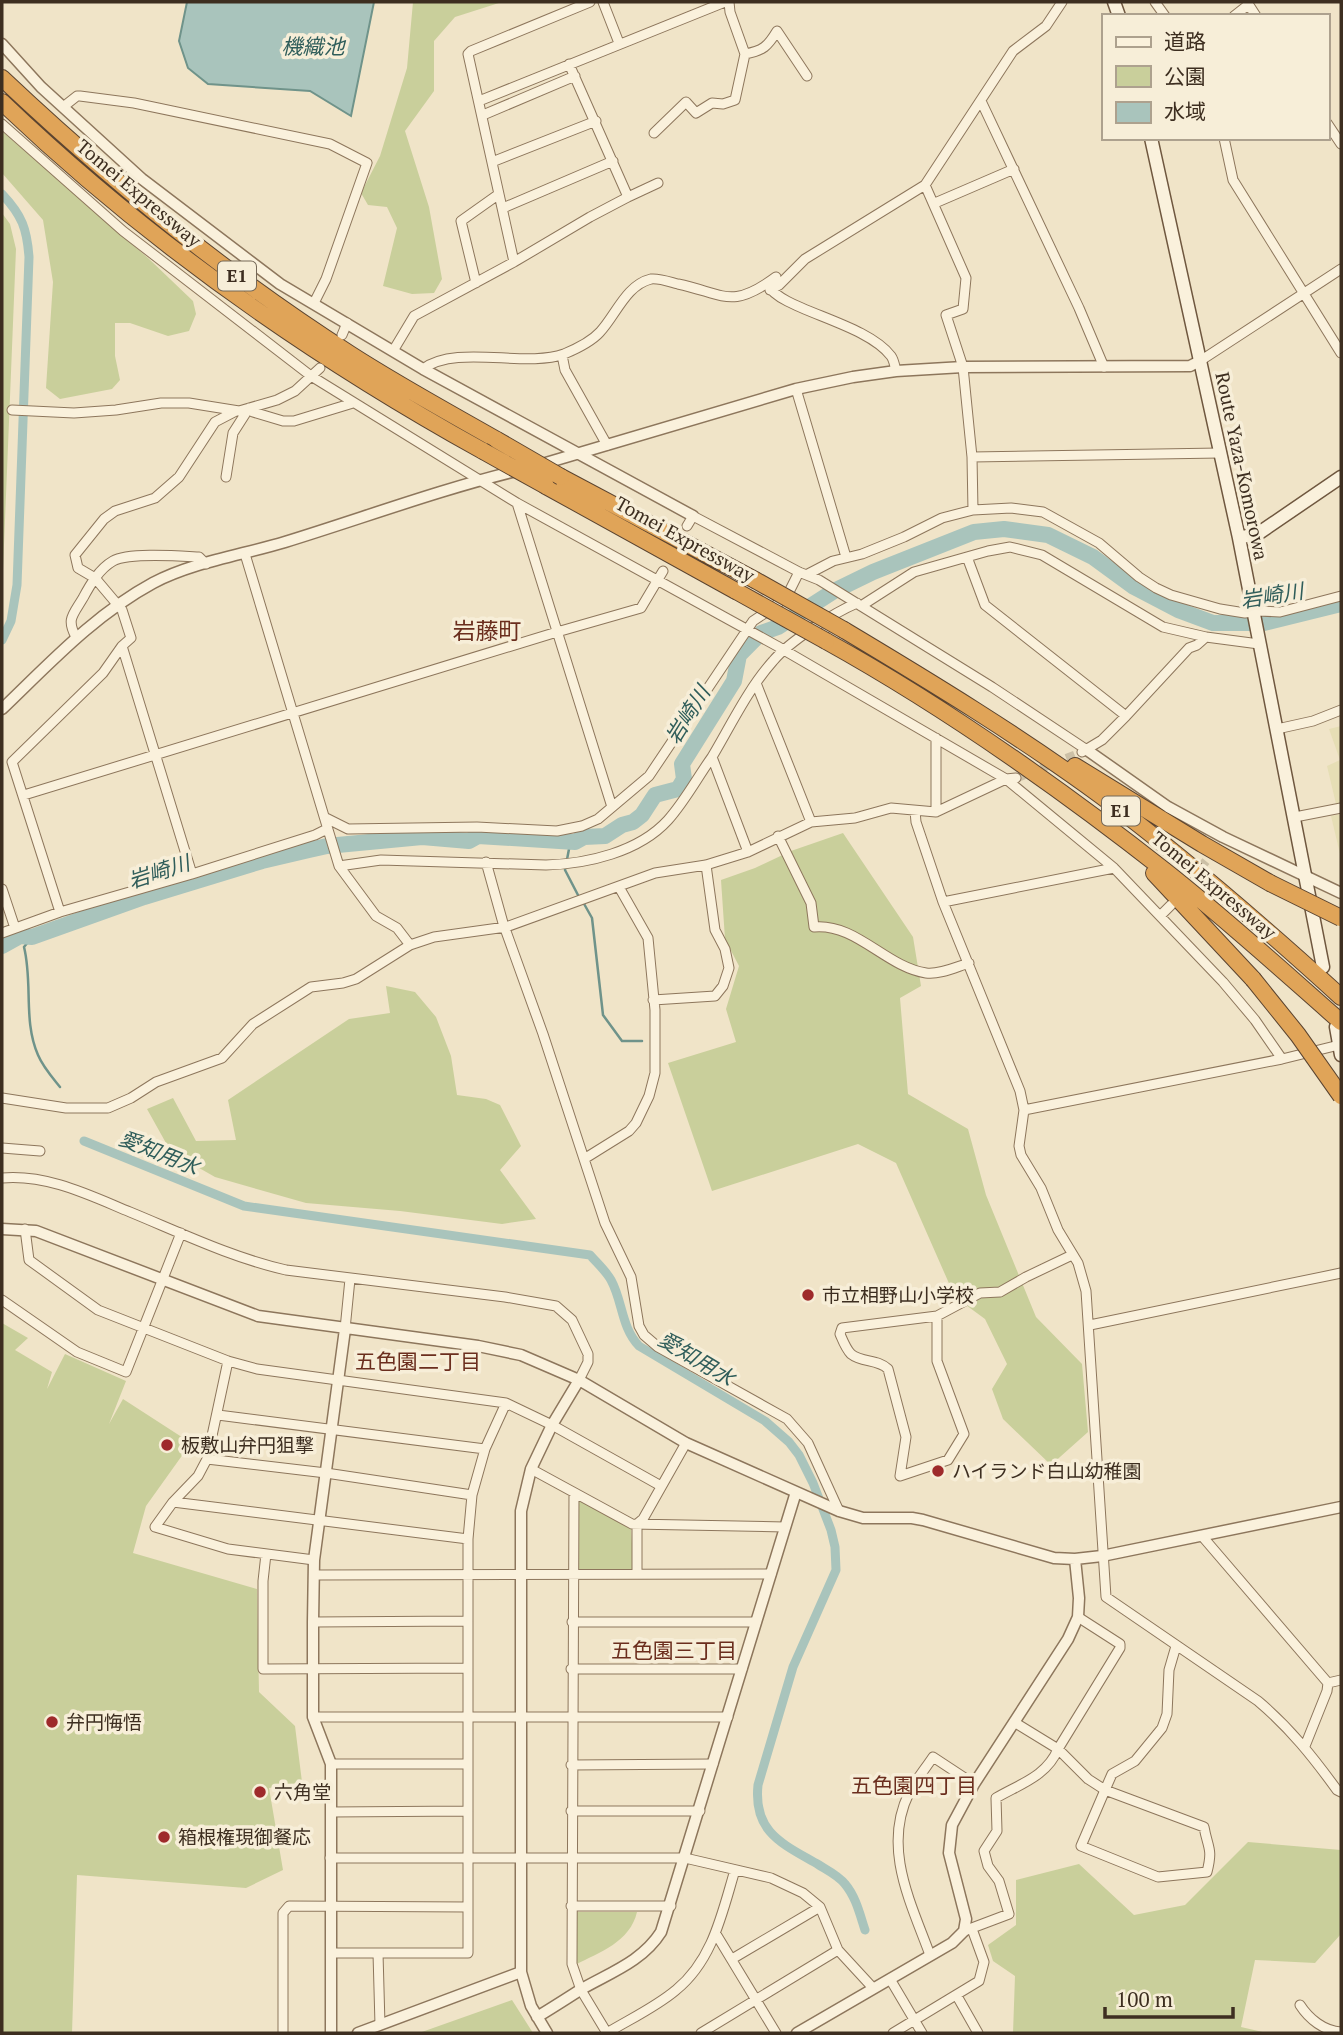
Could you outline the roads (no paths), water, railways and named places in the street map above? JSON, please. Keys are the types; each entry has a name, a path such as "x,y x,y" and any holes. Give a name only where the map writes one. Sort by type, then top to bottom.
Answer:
{"highway":[{"name":"Tomei Expressway","path":"2,78 103,171 223,266 351,355 561,477 845,630 993,722 1100,795 1238,906 1341,997"},
{"name":"Tomei Expressway","path":"2,102 86,178 203,273 279,328 360,380 826,641 975,732 1089,812 1166,871 1339,1025"},
{"path":"880,651 975,705 1202,844 1270,883 1341,918"},
{"path":"1089,812 1158,877 1253,979 1298,1035 1341,1096"}],"main road":[{"name":"Route Yaza-Komorowa","path":"1152,140 1239,538 1323,967"},
{"path":"1239,538 1259,533 1341,477"},
{"path":"1339,1025 1340,1050"}],"street":[{"path":"514,262 483,115 468,59 471,51 590,2"},
{"path":"603,2 620,43"},
{"path":"479,101 727,2 745,54 735,100 723,104 712,103 696,113 686,102 654,133"},
{"path":"423,369 429,364 472,356 542,358 562,355 585,344 600,332 622,300 651,279 729,298 779,285 805,259 925,185 1013,51 1046,26 1062,2"},
{"path":"745,54 760,52 777,31 807,76"},
{"path":"2,44 64,107 142,179 280,284 423,369 578,453 690,521 819,580 992,687 1083,752 1220,842 1341,893"},
{"path":"569,64 628,197"},
{"path":"483,115 575,76"},
{"path":"64,107 77,96 134,103 330,144 367,163 326,279 314,303"},
{"path":"981,101 1104,367"},
{"path":"492,162 596,121"},
{"path":"2,124 123,231 311,376 517,503 751,631 1006,779 1114,868 1223,982 1255,1020 1282,1059"},
{"path":"1329,126 1341,144"},
{"path":"1224,140 1233,180 1341,353"},
{"path":"503,208 613,161"},
{"path":"935,204 1014,169"},
{"path":"393,351 414,316 477,283 590,217 658,183"},
{"path":"925,185 966,278 963,309 946,315 963,367 972,457 973,510"},
{"path":"477,283 461,221 499,194"},
{"path":"2,709 76,637 118,605 154,583 206,564 796,389 896,371 963,367 1190,366 1341,269"},
{"path":"769,287 776,277"},
{"path":"769,287 792,304 859,331 891,357 896,371"},
{"path":"342,335 347,323"},
{"path":"562,355 565,370 607,444"},
{"path":"60,912 12,762 103,673 131,638 118,605 95,578 78,568 75,555 104,519 116,511 155,498 179,477 215,422 236,411 286,396 320,368"},
{"path":"796,389 846,557"},
{"path":"12,410 74,413 161,403 189,403 236,411"},
{"path":"249,408 253,412 283,421 294,421 353,403"},
{"path":"226,477 233,433 249,408"},
{"path":"972,457 1220,453"},
{"path":"517,503 612,807"},
{"path":"2,933 60,912 315,835 327,826 348,829 477,827 557,831 598,819 649,776 751,631 753,621 788,594 804,573 846,557 862,554 942,518 973,510 1043,512 1099,543 1139,578 1171,596 1231,612 1280,612 1341,596"},
{"path":"339,866 382,860 570,864 620,850 653,834 666,822 712,757 756,683 781,648 836,612 914,572 967,557 1010,547 1042,555 1163,627 1206,637 1258,640"},
{"path":"245,554 339,866 376,916 397,928 410,945"},
{"path":"76,637 70,621 95,578 113,561 158,555 199,557 206,564"},
{"path":"967,557 985,605 1126,716"},
{"path":"24,795 642,608 663,571"},
{"path":"1083,752 1126,716 1189,648 1206,637"},
{"path":"122,646 192,874"},
{"path":"756,683 811,822"},
{"path":"1277,729 1313,721 1341,710"},
{"path":"936,738 936,812"},
{"path":"712,757 748,852"},
{"path":"2,1098 66,1108 92,1109 118,1105 156,1083 222,1058 253,1024 311,987 356,979 410,945 434,936 506,927 655,873 706,865 748,852 811,822 855,818 891,808 936,812 1006,779 1016,778"},
{"path":"1295,817 1341,808"},
{"path":"915,811 916,822 943,902 1020,1091 1024,1110 1019,1146 1021,1156 1041,1188 1083,1278 1090,1325 1106,1597 1258,1701 1305,1745 1341,1792"},
{"path":"778,836 811,903 814,927 837,928 909,969 929,974 969,963"},
{"path":"486,862 503,923 605,1223 631,1277 636,1313 644,1335 658,1346 787,1419 808,1443 837,1510"},
{"path":"653,1000 715,996 723,986 729,968 725,949 715,930 706,865"},
{"path":"943,902 1114,868"},
{"path":"584,1159 629,1131 636,1123 649,1096 655,1073 648,938 619,887"},
{"path":"2,889 15,929"},
{"path":"1160,916 1171,905"},
{"path":"1024,1110 1340,1050"},
{"path":"2,1148 40,1150"},
{"path":"2,1178 48,1181 76,1190 265,1265 556,1306 572,1320 588,1354 588,1362 552,1425 531,1469 522,1511 521,1972 525,1990 547,2033"},
{"path":"2,1230 25,1229 45,1234 258,1315 506,1351 536,1360 579,1380 686,1443 837,1510 863,1518 923,1520 1064,1560 1102,1556 1341,1507"},
{"path":"25,1229 29,1261 98,1310 228,1361 257,1369 506,1403 552,1425 661,1486"},
{"path":"2,1300 77,1352 126,1372 181,1233"},
{"path":"937,1316 937,1361 964,1434 947,1460 900,1476 906,1437 888,1369 884,1365 855,1357 849,1352 839,1334 842,1328 937,1316 980,1293 1000,1292 1072,1255"},
{"path":"1090,1325 1341,1273"},
{"path":"331,2033 331,1764 313,1717 314,1560 350,1279"},
{"path":"228,1361 207,1459 198,1476 173,1502 155,1527 228,1549 314,1560"},
{"path":"331,1954 468,1953 468,1539 472,1495 485,1449 506,1403"},
{"path":"218,1415 485,1449"},
{"path":"637,1524 643,1519 686,1443"},
{"path":"207,1459 326,1473 472,1495"},
{"path":"531,1469 632,1524 785,1527"},
{"path":"537,2017 630,1963 648,1950 661,1932 796,1492"},
{"path":"573,1494 572,1964 581,1990 607,2033 678,1989 701,1963 716,1934 735,1870"},
{"path":"173,1502 468,1539"},
{"path":"637,1524 637,1574"},
{"path":"1202,1536 1328,1682 1327,1691 1305,1745"},
{"path":"266,1554 263,1581 263,1669 468,1668"},
{"path":"893,2033 979,1981 984,1962 968,1930 949,1853 949,1842 956,1816 974,1784 1068,1639 1078,1617 1075,1559"},
{"path":"314,1575 771,1574"},
{"path":"797,2033 952,1943 968,1930 1009,1914 999,1881 988,1866 984,1851 997,1831 996,1798 1034,1778 1052,1763 1120,1648 1120,1644 1078,1617"},
{"path":"313,1622 468,1621"},
{"path":"572,1622 756,1622"},
{"path":"1014,1721 1058,1749 1088,1779 1105,1790 1205,1827 1211,1847 1207,1872 1158,1877 1081,1846 1105,1790 1112,1774 1135,1761 1162,1728 1167,1714 1169,1670 1176,1646"},
{"path":"571,1669 742,1669"},
{"path":"1328,1682 1341,1680"},
{"path":"313,1717 728,1717"},
{"path":"930,1955 901,1874 898,1845 900,1816 909,1793 933,1757 974,1784"},
{"path":"571,1765 713,1763"},
{"path":"331,1764 468,1764"},
{"path":"331,1812 468,1811"},
{"path":"572,1811 700,1811"},
{"path":"330,1858 685,1858 771,1878 803,1893 820,1907 838,1951 873,1988"},
{"path":"283,2033 283,1913 289,1906 468,1907"},
{"path":"571,1906 671,1906"},
{"path":"732,1959 820,1907"},
{"path":"716,1934 776,2033"},
{"path":"701,2033 838,1951"},
{"path":"378,1953 380,2025"},
{"path":"358,2033 521,1972"},
{"path":"890,1979 922,2033"},
{"path":"957,1996 978,2033"},
{"path":"1300,2005 1327,2029 1341,2032"}],"water":[{"name":"機織池","path":"187,2 374,2 351,116 310,91 208,84 188,68 179,41"}],"waterway":[{"name":"愛知用水","path":"2,194 22,223 29,257 17,585 11,621 2,640"},
{"name":"岩崎川","path":"2,946 20,936 32,937 144,897 262,861 327,846 422,837 469,841 478,836 575,842 584,837 605,836 642,815 655,795 678,789 684,779 682,764 734,681 739,655 761,633 778,627 834,591 873,572 974,532 1004,529 1048,535 1093,557 1134,587 1178,610 1213,623 1264,623 1341,604"},
{"path":"575,842 569,849 565,870 579,897"},
{"path":"583,902 592,918 603,1015 622,1041 642,1041"},
{"path":"32,937 24,947 33,1042 40,1059 60,1087"},
{"name":"愛知用水","path":"84,1141 244,1206 590,1255 611,1280 625,1323 639,1346 765,1421 789,1442 813,1483 831,1530 836,1570 793,1667 758,1785 760,1815 773,1835 845,1884 855,1900 865,1930"}],"tunnel":[{"path":"1016,778 1080,753"},
{"path":"1183,889 1216,849"}],"place":[{"name":"市立相野山小学校","path":"808,1295"},
{"name":"板敷山弁円狙撃","path":"167,1445"},
{"name":"ハイランド白山幼稚園","path":"938,1471"},
{"name":"弁円悔悟","path":"52,1722"},
{"name":"六角堂","path":"260,1792"},
{"name":"箱根権現御餐応","path":"164,1837"}],"district":[{"name":"岩藤町","path":"487,631"},
{"name":"五色園二丁目","path":"418,1362"},
{"name":"五色園三丁目","path":"674,1651"},
{"name":"五色園四丁目","path":"914,1786"}]}
